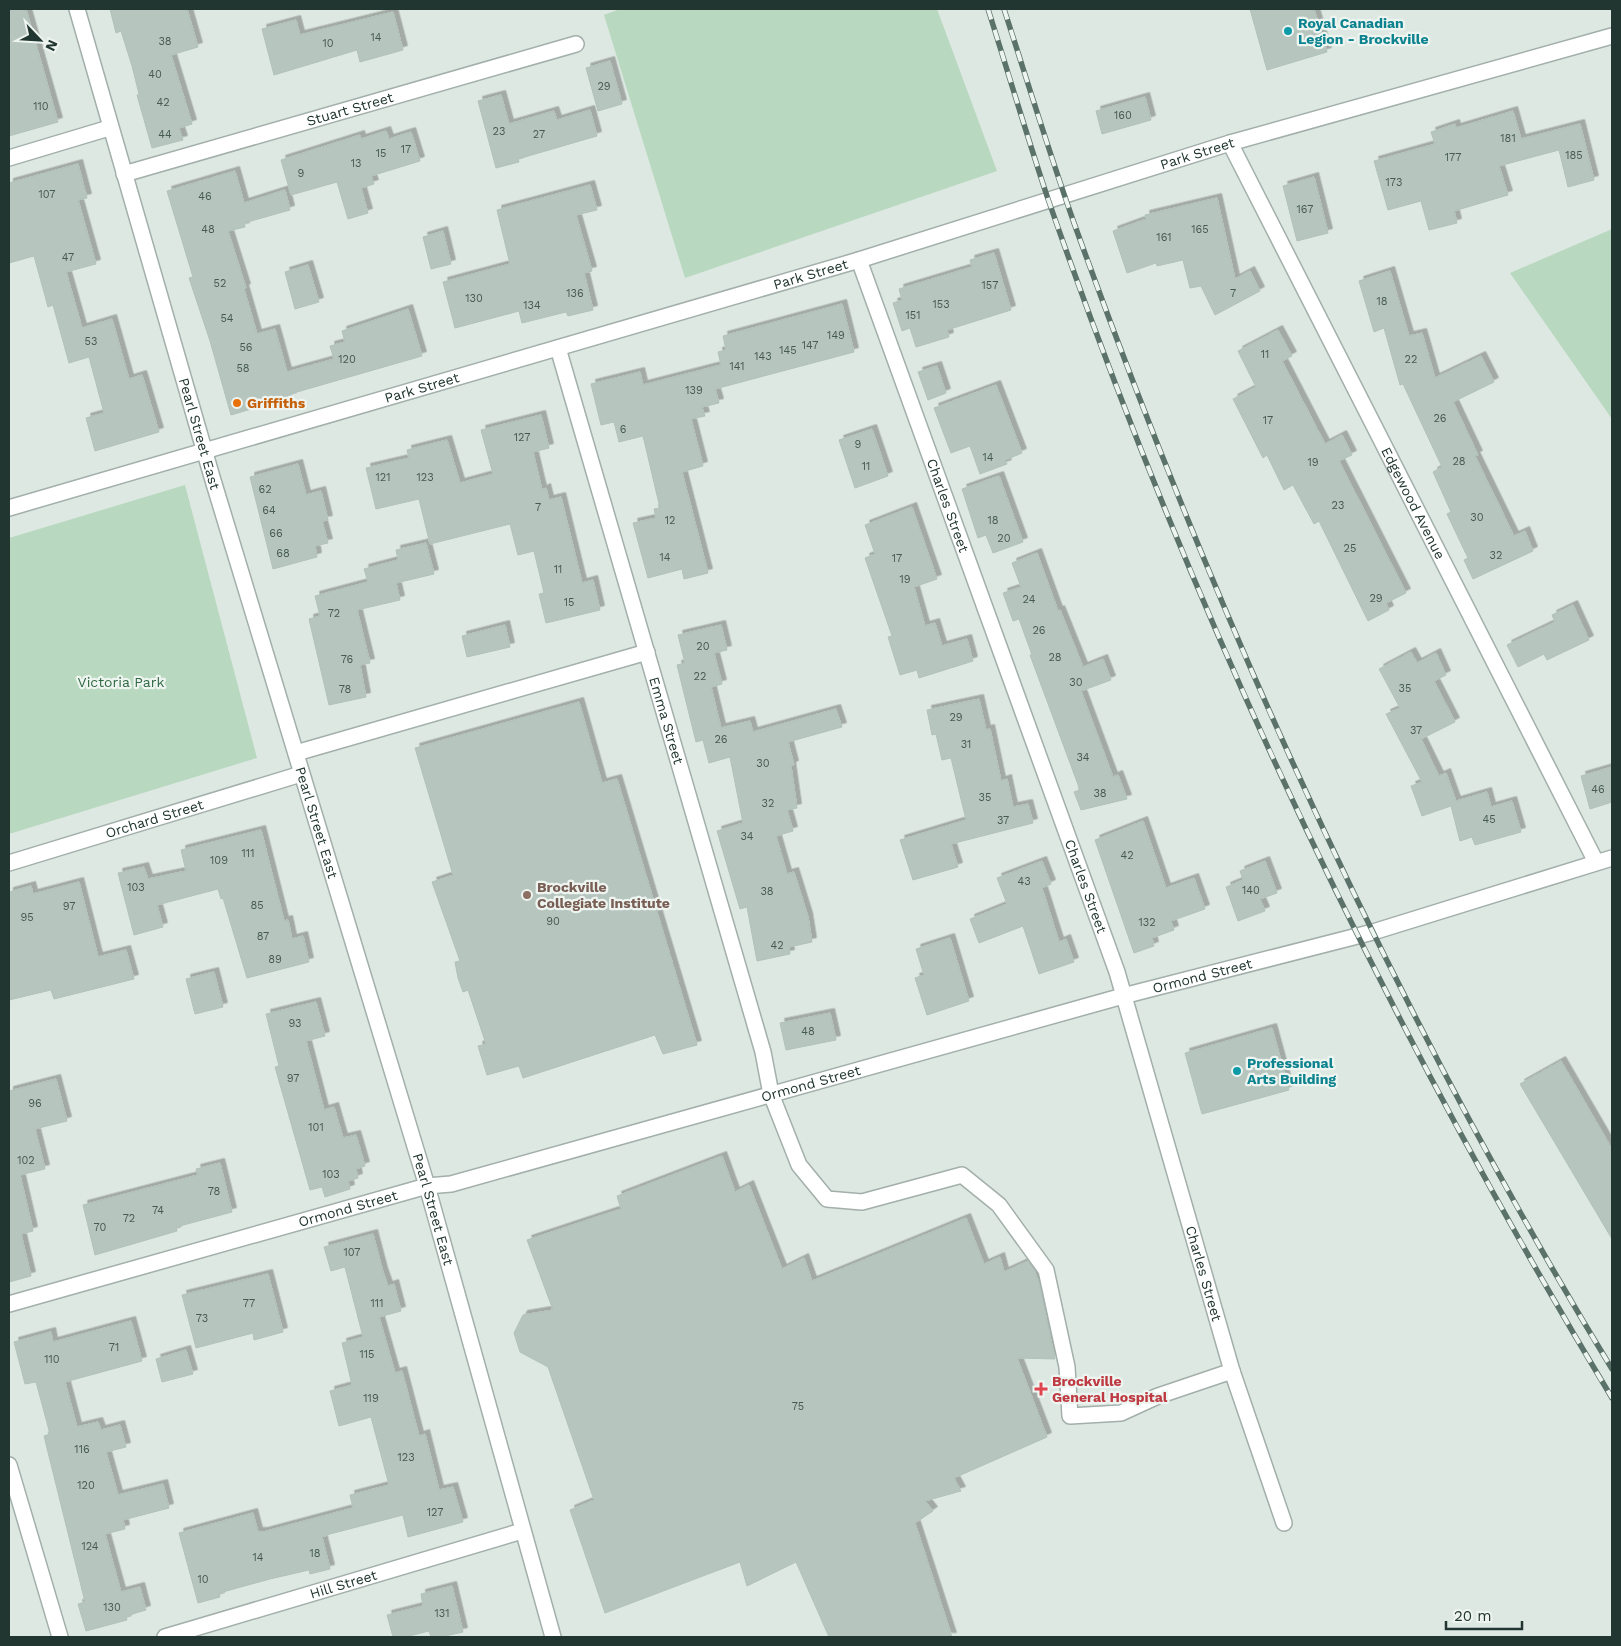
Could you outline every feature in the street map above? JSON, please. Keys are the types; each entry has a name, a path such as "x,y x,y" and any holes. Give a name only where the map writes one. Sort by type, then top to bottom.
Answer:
{"street":[{"name":"Pearl Street East","path":"77,9 204,450 427,1186 553,1637"},
{"name":"Park Street","path":"9,508 859,260 1230,143 1612,36"},
{"name":"Stuart Street","path":"124,174 576,44"},
{"path":"9,158 110,128"},
{"name":"Edgewood Avenue","path":"1230,143 1596,862"},
{"name":"Charles Street","path":"859,260 1114,965 1232,1371 1284,1523"},
{"name":"Emma Street","path":"558,348 763,1052 772,1094 799,1165 827,1199 862,1202 962,1175 999,1204 1046,1270 1067,1367 1070,1416 1121,1413 1158,1396 1232,1371"},
{"path":"296,753 647,652"},
{"name":"Orchard Street","path":"9,863 301,774"},
{"name":"Ormond Street","path":"9,1304 427,1186 451,1184 1123,996 1373,932 1612,858"},
{"path":"9,1465 60,1637"},
{"name":"Hill Street","path":"165,1637 522,1531"}],"green space":[{"path":"620,9 937,9 997,171 685,278 604,15"},
{"path":"1612,229 1612,419 1510,273"},
{"name":"Victoria Park","path":"185,485 257,758 9,834 9,538"}],"building":[{"path":"9,9 26,9 58,122 9,136"},
{"path":"110,9 187,9 198,47 171,55 192,124 179,128 183,140 152,148 137,95 139,94 132,66 121,31 116,33"},
{"name":"Royal Canadian Legion - Brockville","path":"1250,9 1314,9 1327,52 1267,70"},
{"path":"393,12 403,50 360,62 357,50 274,75 262,29 296,20 300,35"},
{"path":"610,61 622,104 598,111 586,68"},
{"path":"501,95 509,124 554,111 557,120 590,110 597,136 518,159 519,162 496,168 478,101"},
{"path":"1145,97 1151,120 1102,134 1096,111"},
{"path":"1513,111 1521,139 1580,124 1594,180 1568,187 1559,150 1499,166 1508,195 1454,211 1457,223 1429,230 1421,201 1388,210 1374,161 1435,144 1431,132 1455,124 1456,128"},
{"path":"386,131 389,139 411,132 420,161 371,176 374,184 361,188 368,213 348,219 337,182 291,195 281,160 360,135 361,139"},
{"path":"78,164 87,198 78,200 96,264 66,272 82,328 112,319 129,379 142,375 159,432 95,451 86,418 104,413 89,357 69,363 53,305 48,307 34,256 9,263 9,183"},
{"path":"235,171 244,203 285,190 290,210 244,223 245,227 228,231 246,288 244,289 257,334 275,329 287,372 334,359 330,346 345,342 342,331 408,309 422,356 290,394 292,397 231,415 210,341 189,278 193,277 167,191"},
{"path":"1314,177 1328,233 1297,241 1283,186"},
{"path":"590,185 597,210 576,215 592,271 584,273 593,310 568,316 566,312 522,323 519,311 455,328 443,282 510,264 497,210"},
{"path":"1217,198 1235,279 1250,271 1260,291 1215,315 1201,286 1190,288 1183,260 1157,266 1156,263 1127,273 1113,231 1146,219 1145,215"},
{"path":"443,231 451,264 431,269 423,237"},
{"path":"994,253 1011,310 947,330 949,337 916,347 910,328 902,331 893,303 902,300 899,289 972,267 970,260"},
{"path":"308,265 319,302 295,309 285,272"},
{"path":"1390,271 1409,336 1422,333 1435,378 1481,356 1494,382 1453,402 1478,455 1475,456 1514,536 1525,531 1533,551 1473,579 1464,560 1468,558 1447,514 1451,512 1433,472 1442,467 1403,384 1400,385 1384,328 1374,332 1359,281"},
{"path":"842,304 854,352 715,389 719,403 702,407 705,416 691,419 703,466 682,472 708,573 684,579 682,569 648,578 633,523 656,518 654,509 660,508 643,436 619,442 614,422 601,425 591,384 640,372 643,385 721,365 718,352 726,350 723,336"},
{"path":"1278,330 1292,356 1282,361 1325,444 1342,435 1352,455 1339,461 1406,593 1386,603 1389,610 1368,621 1319,521 1314,524 1293,485 1284,490 1267,455 1263,458 1233,399 1256,387 1238,351"},
{"path":"937,366 946,393 928,400 918,372"},
{"path":"996,385 1022,453 1005,460 1007,464 980,474 970,446 951,453 934,408"},
{"path":"541,415 549,448 533,452 542,490 546,488 549,500 561,497 582,583 593,580 600,610 546,623 539,594 544,593 534,551 518,555 510,524 430,544 419,499 376,509 366,468 409,458 407,450 447,440 460,483 493,474 481,430"},
{"path":"872,429 888,476 855,488 839,440"},
{"path":"298,464 306,495 321,491 328,520 322,521 328,543 315,546 317,557 273,569 250,477"},
{"path":"999,476 1023,542 993,553 986,535 978,538 962,489"},
{"path":"912,507 937,579 914,587 925,626 935,623 942,646 967,639 973,661 919,678 917,670 900,675 888,637 892,636 865,558 875,554 865,525"},
{"path":"426,543 434,574 396,583 400,600 357,610 370,663 360,665 366,697 329,705 309,619 320,616 315,596 368,582 364,569 398,560 396,550"},
{"path":"1037,553 1058,611 1060,610 1083,667 1103,659 1111,680 1081,691 1113,777 1118,775 1127,799 1081,810 1074,792 1080,790 1030,655 1032,655 1019,619 1013,621 1003,593 1021,587 1012,563"},
{"path":"1573,605 1589,640 1547,660 1544,654 1518,667 1507,645 1555,622 1552,615"},
{"path":"505,625 510,647 467,657 462,636"},
{"path":"721,625 727,650 714,653 722,684 711,687 721,728 750,721 753,732 836,709 842,727 788,742 794,765 791,766 797,808 787,810 793,831 776,836 787,874 794,872 808,917 812,942 789,947 790,954 757,961 747,907 740,909 717,831 743,823 730,757 709,763 703,740 696,742 677,665 685,663 678,635"},
{"path":"1411,652 1417,663 1436,653 1446,675 1434,681 1455,722 1421,739 1439,776 1446,773 1456,801 1487,792 1491,807 1512,801 1521,832 1475,845 1472,837 1460,841 1451,806 1422,816 1411,786 1422,782 1386,714 1400,708 1379,669"},
{"path":"979,699 986,730 990,729 1001,781 1007,779 1013,807 1028,804 1033,823 951,844 958,867 913,880 900,840 966,820 951,758 942,760 936,734 932,735 927,710"},
{"path":"579,702 602,783 617,779 697,1045 663,1054 655,1035 523,1078 519,1066 487,1075 478,1046 486,1044 468,990 463,992 458,978 455,962 460,961 432,882 453,875 415,748"},
{"path":"1612,767 1612,802 1590,809 1581,776"},
{"path":"1143,821 1166,888 1194,878 1205,909 1171,921 1174,930 1152,938 1154,946 1134,953 1095,840"},
{"path":"261,830 284,921 288,920 292,939 303,936 309,962 247,978 223,898 221,899 218,889 157,905 163,927 134,935 118,873 144,867 148,879 186,871 181,850"},
{"path":"1042,861 1051,884 1042,888 1059,942 1066,939 1074,962 1039,974 1023,926 979,943 970,919 1007,904 997,878"},
{"path":"1265,861 1277,893 1260,899 1265,911 1238,921 1226,887 1243,880 1240,871"},
{"path":"79,882 98,957 126,950 134,979 54,999 51,990 9,1000 9,892 31,886 33,894"},
{"path":"950,938 969,1001 927,1015 915,978 924,975 916,949"},
{"path":"214,972 223,1007 195,1014 186,979"},
{"path":"316,1002 325,1036 306,1041 324,1110 334,1107 343,1138 356,1135 365,1166 356,1169 358,1178 348,1181 350,1189 325,1197 322,1187 310,1190 275,1067 279,1066 266,1014"},
{"path":"830,1013 836,1040 786,1050 780,1023"},
{"name":"Professional Arts Building","path":"1272,1028 1289,1090 1202,1114 1185,1053"},
{"path":"1561,1061 1612,1149 1612,1239 1520,1084"},
{"path":"56,1079 67,1121 35,1129 45,1169 20,1175 33,1231 21,1234 31,1276 9,1282 9,1091"},
{"path":"722,1156 735,1192 749,1185 782,1269 804,1258 812,1281 966,1218 984,1264 1000,1257 1004,1272 1028,1261 1034,1270 1039,1283 1055,1359 1017,1358 1047,1437 954,1478 961,1491 925,1501 933,1511 915,1523 952,1637 829,1637 796,1562 747,1586 740,1562 605,1613 570,1510 594,1500 548,1367 520,1352 514,1333 523,1315 553,1310 527,1240 621,1209 617,1196"},
{"path":"220,1163 232,1212 176,1227 177,1231 95,1255 83,1205 198,1175 196,1169"},
{"path":"373,1234 388,1286 394,1284 401,1311 379,1317 395,1373 402,1371 419,1436 425,1434 439,1490 453,1487 463,1522 408,1537 403,1515 330,1534 322,1537 330,1569 310,1574 309,1570 270,1579 219,1593 220,1597 198,1603 179,1533 253,1513 258,1532 263,1532 353,1508 350,1495 389,1485 371,1417 339,1426 330,1391 352,1385 342,1343 363,1337 345,1267 331,1271 324,1247"},
{"path":"268,1274 283,1332 254,1340 253,1333 196,1348 182,1295"},
{"path":"131,1321 142,1361 65,1382 77,1427 98,1422 101,1430 120,1425 126,1447 106,1452 118,1495 163,1484 169,1508 123,1520 125,1529 105,1534 121,1592 140,1587 146,1610 126,1616 127,1620 86,1631 78,1604 85,1602 44,1436 50,1434 36,1382 25,1384 14,1342 51,1332 53,1342"},
{"path":"186,1350 193,1374 162,1382 156,1359"},
{"path":"452,1586 463,1632 441,1637 431,1637 429,1631 405,1637 393,1637 387,1615 423,1606 421,1594"}],"railway":[{"path":"988,9 1048,199 1105,355 1165,510 1230,662 1299,814 1372,963 1448,1110 1528,1255 1612,1398"},
{"path":"1004,9 1074,223 1129,371 1187,519 1249,665 1314,810 1383,952 1455,1093 1532,1232 1612,1369"}],"place":[{"name":"Royal Canadian Legion - Brockville","path":"1288,31"},
{"name":"Griffiths","path":"237,403"},
{"name":"Brockville Collegiate Institute","path":"527,895"},
{"name":"Professional Arts Building","path":"1237,1071"},
{"name":"Brockville General Hospital","path":"1041,1389"}]}
